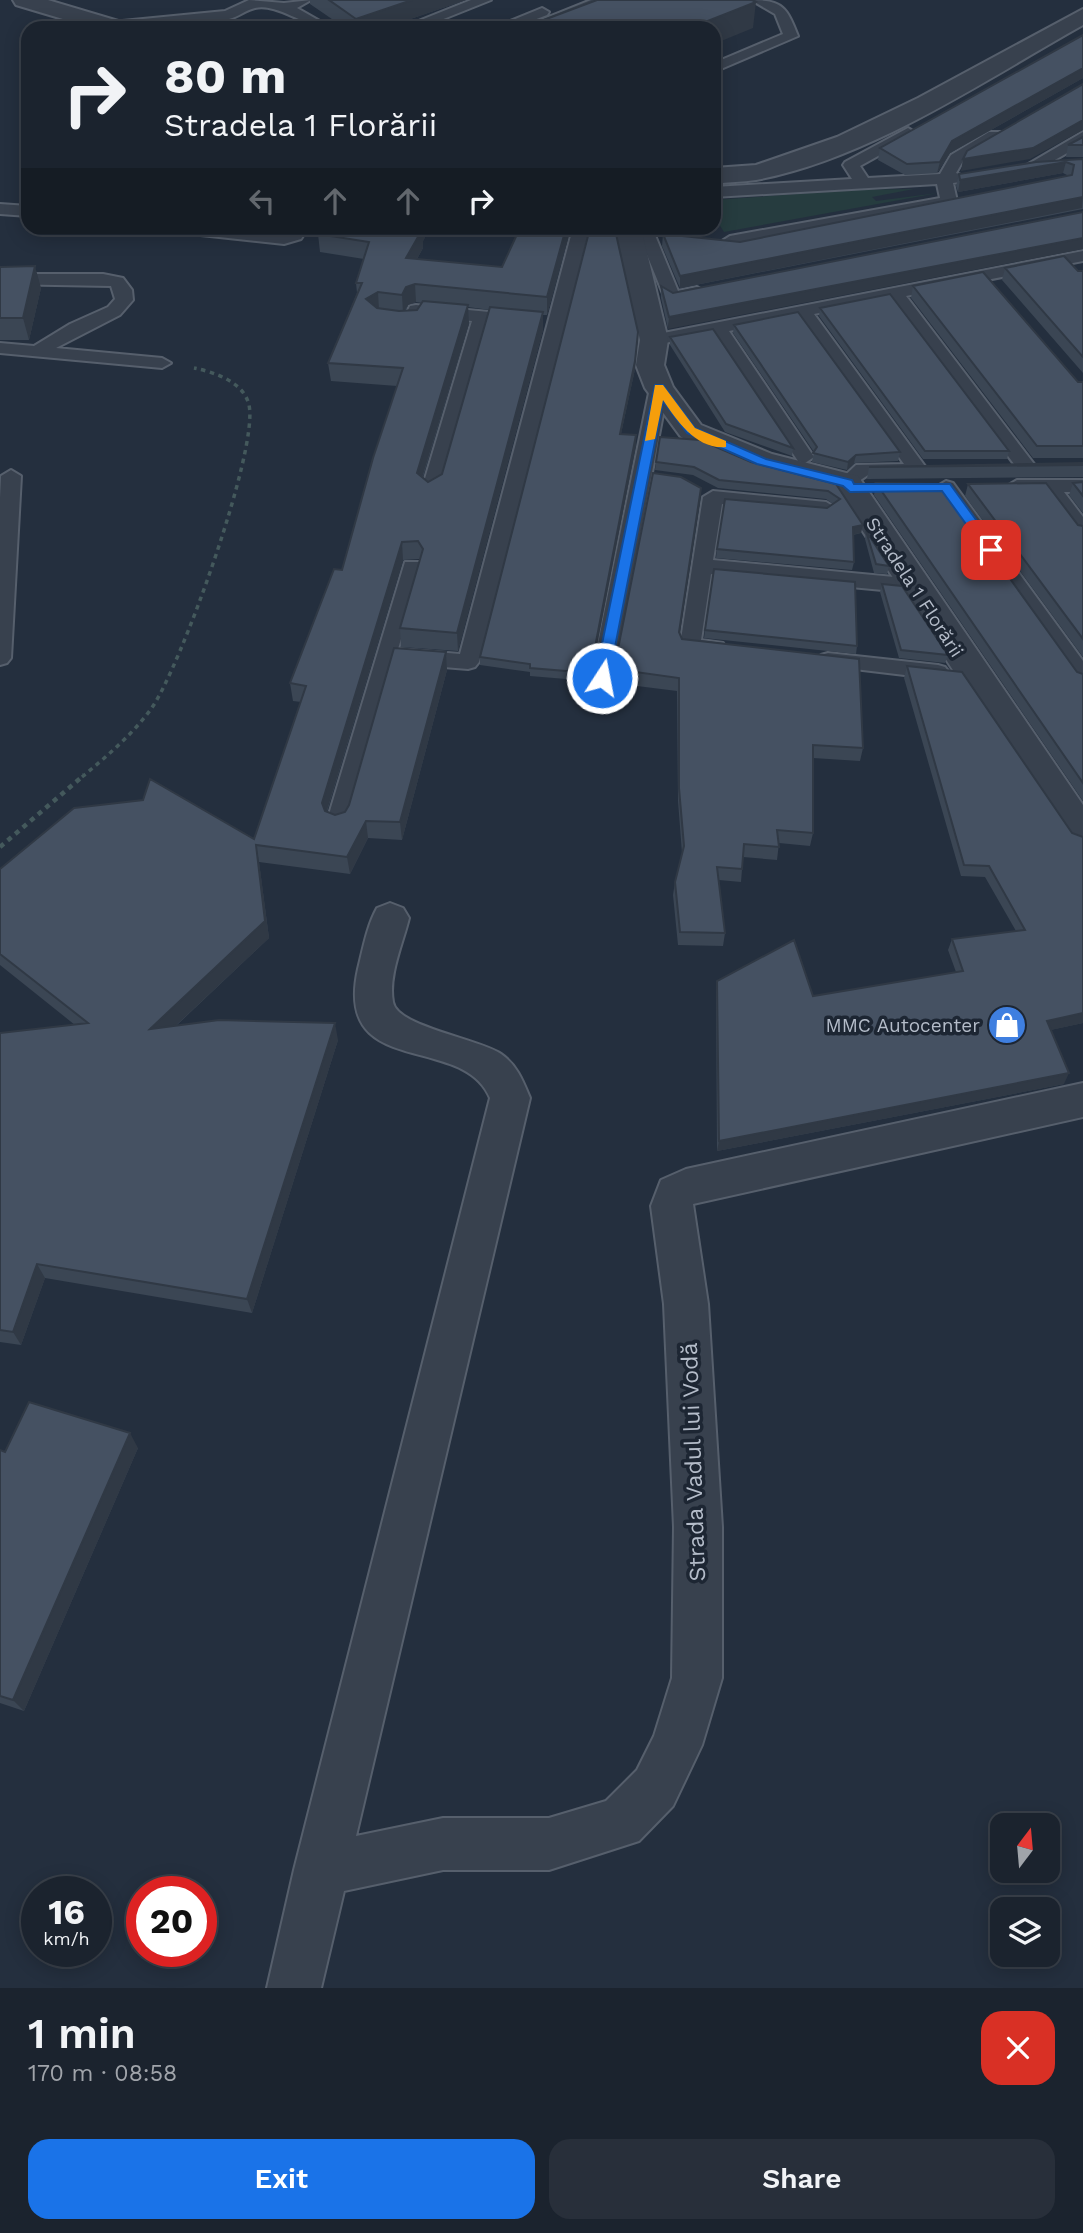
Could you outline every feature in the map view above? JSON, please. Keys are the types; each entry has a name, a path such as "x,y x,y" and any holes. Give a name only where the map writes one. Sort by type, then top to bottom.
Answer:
{"street":[{"path":"24,0 94,21"},
{"path":"721,175 759,172 816,154 899,115 1083,16"},
{"path":"630,235 654,340 650,365 659,388 691,431 762,461 849,485"},
{"name":"Stradela 1 Florării","path":"849,485 974,676 1083,833"},
{"path":"294,1988 320,1870 510,1098 509,1087 492,1067 397,1031 379,1018 374,1007 374,992 390,918"},
{"name":"Strada Vadul lui Vodă","path":"320,1870 443,1844 549,1844 621,1823 655,1788 677,1745 697,1678 698,1527 686,1304 672,1206 676,1194 686,1187 1083,1100"}],"lane":[{"path":"285,7 304,0"},
{"path":"427,21 484,0"},
{"path":"518,21 572,0"},
{"path":"547,21 604,0"},
{"path":"721,65 791,36 781,12 758,0"},
{"path":"171,21 228,15 251,2 285,7 312,21"},
{"path":"863,183 851,165 924,124"},
{"path":"944,181 957,158 1014,125"},
{"path":"1070,165 1027,167 1083,137"},
{"path":"721,192 944,181 982,175"},
{"path":"730,241 956,200 944,181"},
{"path":"0,209 21,210"},
{"path":"247,235 284,239 295,235"},
{"path":"386,654 468,662 579,235"},
{"path":"647,235 672,297 713,289"},
{"path":"654,340 1074,257 1083,277"},
{"path":"985,275 1003,295"},
{"path":"0,279 103,279 117,282 123,290 124,300 114,311 76,328 36,352"},
{"path":"894,292 1027,468"},
{"path":"379,318 412,322 416,310 556,324"},
{"path":"802,310 935,476 1083,677"},
{"path":"431,492 482,316"},
{"path":"717,327 805,457"},
{"path":"0,348 162,363"},
{"path":"602,678 659,388"},
{"path":"1083,467 1027,468 998,477 1049,486 1083,486"},
{"path":"0,658 11,476"},
{"path":"849,485 935,476 971,486"},
{"path":"641,477 664,479"},
{"path":"1049,486 1083,530"},
{"path":"731,650 690,646 702,566 704,492 826,508"},
{"path":"702,566 915,586"},
{"path":"338,821 412,567"},
{"path":"812,659 974,676"}],"path":[{"path":"0,848 102,759 152,707 172,671 210,566 242,466 249,407 241,391 229,380 202,369 162,363"}],"green space":[{"path":"914,189 872,197 876,201 938,193 724,232 721,227 721,199 853,190"}],"building":[{"path":"329,0 412,0 356,19"},
{"path":"597,0 756,2 708,21 541,21"},
{"path":"1083,35 1083,68 952,141 940,162 907,164 880,148"},
{"path":"1083,84 1083,120 1033,148 963,159 967,151"},
{"path":"1083,137 1083,145 1068,145"},
{"path":"1083,159 1083,197 680,276 663,235 740,242 1072,175 1074,165 1066,162 960,180 959,174 1036,162"},
{"path":"1083,212 1083,238 669,317 661,286 673,293"},
{"path":"324,235 419,235 406,258 502,267 517,235 564,235 547,297 415,284 406,287 402,295 378,292 366,299 377,308 399,311 417,310 423,301 468,305 417,473 428,482 442,474 490,307 543,312 457,633 400,628 423,549 418,541 402,542 322,803 325,811 335,815 345,812 349,805 394,648 446,652 400,822 366,821 347,857 256,845 265,921 150,1029 219,1020 335,1023 247,1299 37,1264 13,1332 0,1330 0,1033 88,1023 0,954 0,869 74,808 143,800 150,779 254,839 306,686 290,683 334,569 342,570 373,458 403,368 328,363 362,283 356,283 369,242"},
{"path":"588,235 616,235 638,332 620,434 636,435 590,673 530,668 530,664 480,657"},
{"path":"1064,256 1078,271 1083,271 1083,357 1005,268"},
{"path":"35,266 23,318 0,318 0,267"},
{"path":"983,272 1078,382 1083,382 1083,446 1037,446 913,286"},
{"path":"890,294 1009,451 925,451 820,308"},
{"path":"798,312 900,452 856,455 848,462 813,453 817,447 734,325"},
{"path":"713,329 793,448 726,424 670,337"},
{"path":"660,437 700,440 751,462 836,484 863,525 853,527 854,562 717,549 725,499 827,508 840,499 828,491 719,480 694,467 656,462"},
{"path":"1083,463 1083,465 869,467"},
{"path":"653,473 681,477 701,488 679,632 682,639 859,659 863,748 813,745 813,833 777,830 779,847 744,844 742,869 717,867 725,933 680,932 675,882 684,846 679,788 679,678 614,669"},
{"path":"1083,482 1083,496 1073,483"},
{"path":"876,483 942,484 1077,672 1083,674 1083,783"},
{"path":"1046,483 1078,525 1083,526 1083,639 968,484"},
{"path":"866,531 889,566 876,564"},
{"path":"714,569 855,582 857,646 705,630"},
{"path":"882,584 902,586 948,655 901,650"},
{"path":"907,666 962,672 1072,833 1083,837 1083,1013 1047,1021 1069,1073 719,1141 717,981 794,940 813,996 963,971 952,939 1025,930 989,866 964,865"},
{"path":"29,1402 130,1433 13,1700 0,1696 0,1450 5,1452"}],"slow traffic":[{"path":"649,439 659,388 691,431 721,444"}],"place":[{"name":"MMC Autocenter","path":"1007,1025"}],"route":[{"path":"602,678 659,388 691,431 762,461 847,483 850,488 946,487 991,550"}]}
